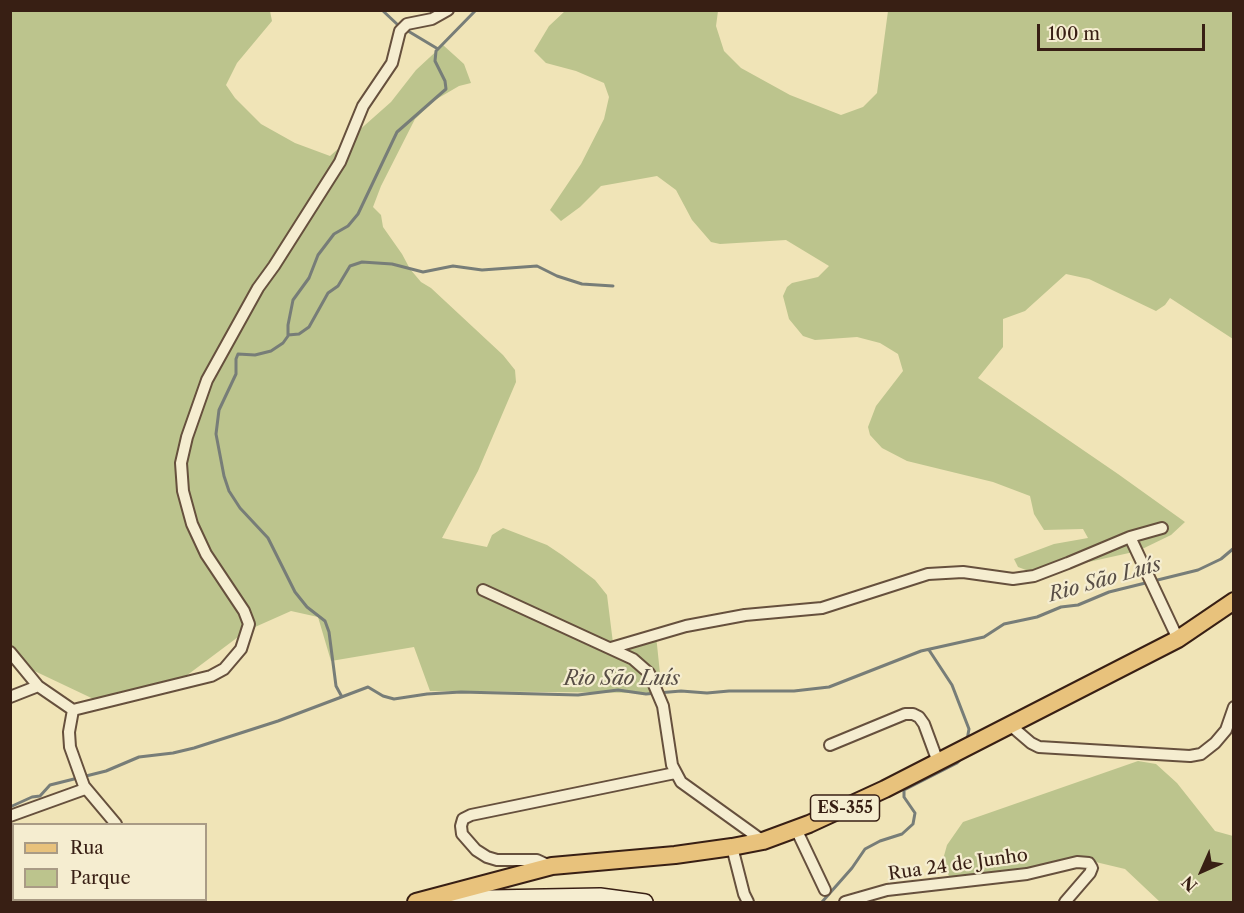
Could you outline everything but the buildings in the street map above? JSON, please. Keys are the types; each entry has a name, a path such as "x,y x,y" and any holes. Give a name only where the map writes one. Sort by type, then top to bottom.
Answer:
{"main road":[{"name":"ES-355","path":"416,903 552,866 675,855 732,847 763,841 796,829 885,789 1178,639 1233,601"}],"street":[{"path":"10,652 38,687 73,710 211,676 224,669 241,649 249,624 244,611 206,554 192,524 183,491 181,463 196,408 207,380 258,288 274,267 340,162 363,106 392,63 400,31 407,24 432,19 448,10"},
{"path":"611,648 686,626 745,615 822,608 928,574 963,572 1013,579 1034,576 1130,537 1162,528"},
{"path":"1130,537 1178,639"},
{"path":"483,590 611,648 633,659 649,673 663,706 672,765 681,782 763,841"},
{"path":"10,697 38,687"},
{"path":"1010,725 1039,747 1190,756 1201,754 1215,743 1226,730 1233,707"},
{"path":"73,710 69,732 70,747 84,787 114,823"},
{"path":"830,745 905,714 913,714 919,717 924,724 938,762"},
{"path":"552,866 537,860 496,860 487,857 476,850 462,834 460,826 463,819 471,815 675,773"},
{"path":"10,816 84,787"},
{"path":"796,829 825,890"},
{"path":"732,847 748,903"},
{"name":"Rua 24 de Junho","path":"845,903 887,890 1027,874 1077,862 1089,863 1092,868 1090,873 1065,903"},
{"path":"439,896 491,898 600,896 645,903"}],"green space":[{"path":"10,11 270,11 272,21 237,63 226,85 235,98 261,124 295,143 330,156 391,102 416,70 443,45 464,64 471,83 459,86 435,100 415,119 381,186 373,207 381,215 383,227 421,282 431,288 503,355 515,370 516,382 478,471 442,538 487,547 492,535 503,528 547,545 562,555 595,580 607,595 613,643 656,635 662,693 430,691 414,647 331,661 318,617 291,611 246,631 186,676 137,697 102,703 26,667 10,651"},
{"path":"565,11 718,11 716,26 724,51 741,68 790,95 841,115 863,107 877,93 888,11 1233,11 1233,339 1170,298 1156,311 1089,279 1066,274 1025,311 1003,319 1003,347 978,378 1185,522 1171,535 1138,551 1057,569 1026,570 1018,567 1014,559 1054,544 1088,538 1083,529 1044,530 1034,514 1030,496 993,482 907,461 882,448 870,435 868,427 876,406 903,371 898,354 880,343 857,337 815,340 803,336 789,319 783,296 787,287 792,283 818,277 829,266 786,240 720,244 711,242 692,220 676,190 657,176 601,186 580,207 561,221 550,210 581,164 604,119 609,97 604,83 576,71 546,63 534,51 549,26"},
{"path":"1138,761 1156,764 1177,783 1215,831 1233,836 1233,902 1160,902 1125,869 1083,859 954,885 942,863 947,845 963,822"}],"waterway":[{"path":"382,10 398,25"},
{"path":"342,697 336,686 329,632 325,621 307,607 295,592 268,538 240,508 229,491 216,434 219,410 236,374 238,354 255,355 271,351 283,343 288,336 293,300 309,278 318,255 334,234 348,226 358,214 397,132 446,89 445,81 435,61 436,51 476,10"},
{"path":"408,31 438,49"},
{"path":"288,335 299,334 309,327 328,293 338,286 350,266 362,262 392,264 423,272 453,266 482,270 537,266 557,276 582,284 613,286"},
{"name":"Rio São Luís","path":"10,807 32,797 40,796 50,785 106,771 139,757 194,748 278,721 368,687 383,696 394,699 461,692 578,695 618,690 646,694 681,691 707,693 794,691 829,687 921,651 984,637 1004,624 1037,617 1061,607 1078,605 1109,592 1198,570 1221,559 1234,548"},
{"path":"929,650 952,685 969,729 967,740"},
{"path":"822,902 852,868 865,849 902,834 913,824 915,813 904,797 904,790 957,763 965,755"}]}
